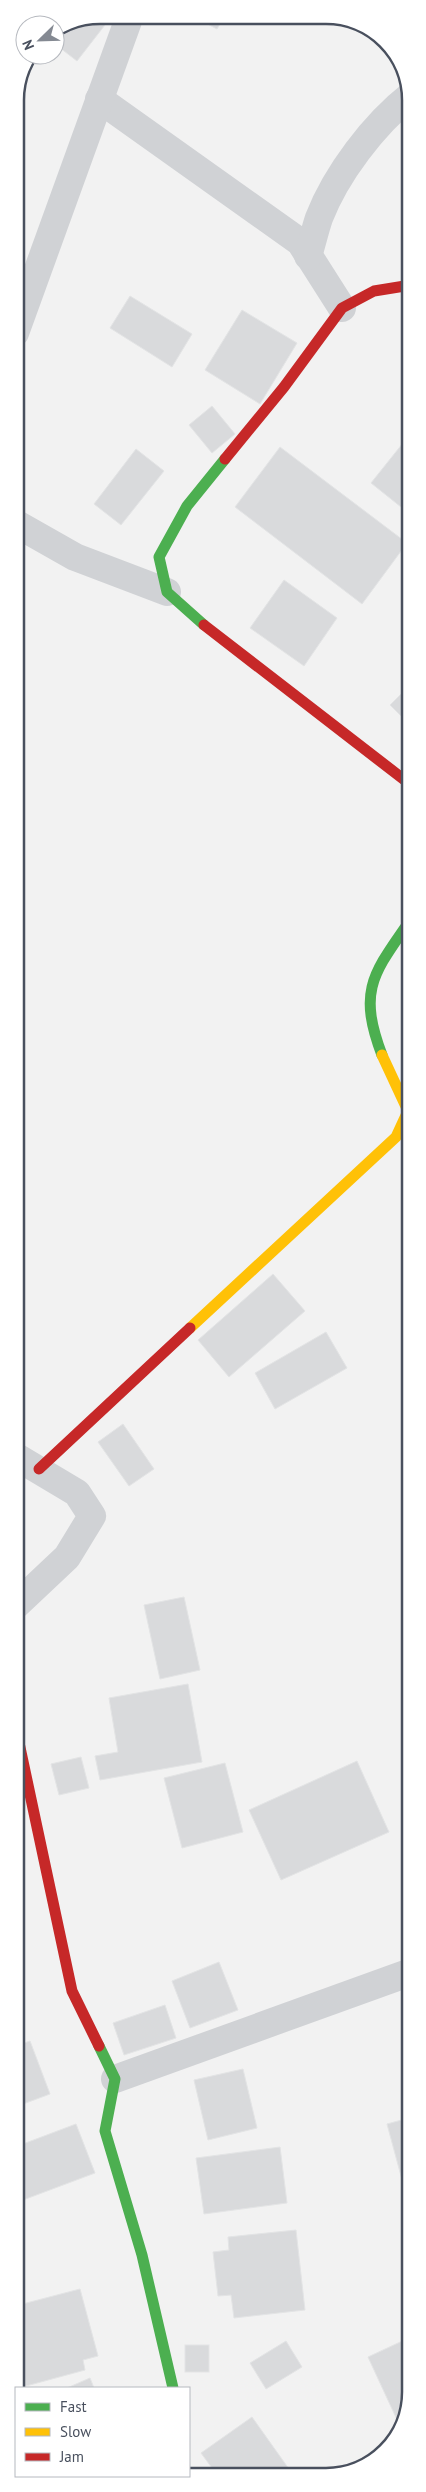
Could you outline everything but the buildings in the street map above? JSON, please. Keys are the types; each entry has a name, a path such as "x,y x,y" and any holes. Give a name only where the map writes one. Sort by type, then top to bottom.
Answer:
{"street":[{"path":"24,308 127,24"},
{"path":"99,99 300,242 342,308"},
{"path":"308,256 320,217 348,165 393,109 402,102"},
{"path":"167,592 159,557 187,506 284,387 342,308 374,292 402,287"},
{"path":"24,528 75,557 167,592 211,631 402,778"},
{"path":"402,932 380,964 369,1003 373,1036 402,1098"},
{"path":"39,1469 396,1137 402,1124"},
{"path":"24,1461 77,1493 92,1516 67,1557 24,1598"},
{"path":"24,1766 72,1990 115,2079 105,2131 142,2255 172,2387"},
{"path":"115,2079 402,1975"}],"traffic: fast":[{"path":"204,625 167,592 159,557 187,506 225,459"},
{"path":"382,1055 371,1014 370,997 373,982 379,968 402,932"},
{"path":"99,2046 115,2079 105,2131 142,2255 173,2387"}],"traffic: slow":[{"path":"382,1055 402,1098"},
{"path":"190,1328 396,1137 402,1124"}],"traffic: jam":[{"path":"225,459 284,387 342,308 374,291 402,286"},
{"path":"204,625 402,778"},
{"path":"39,1469 190,1328"},
{"path":"24,1766 72,1991 99,2046"}]}
